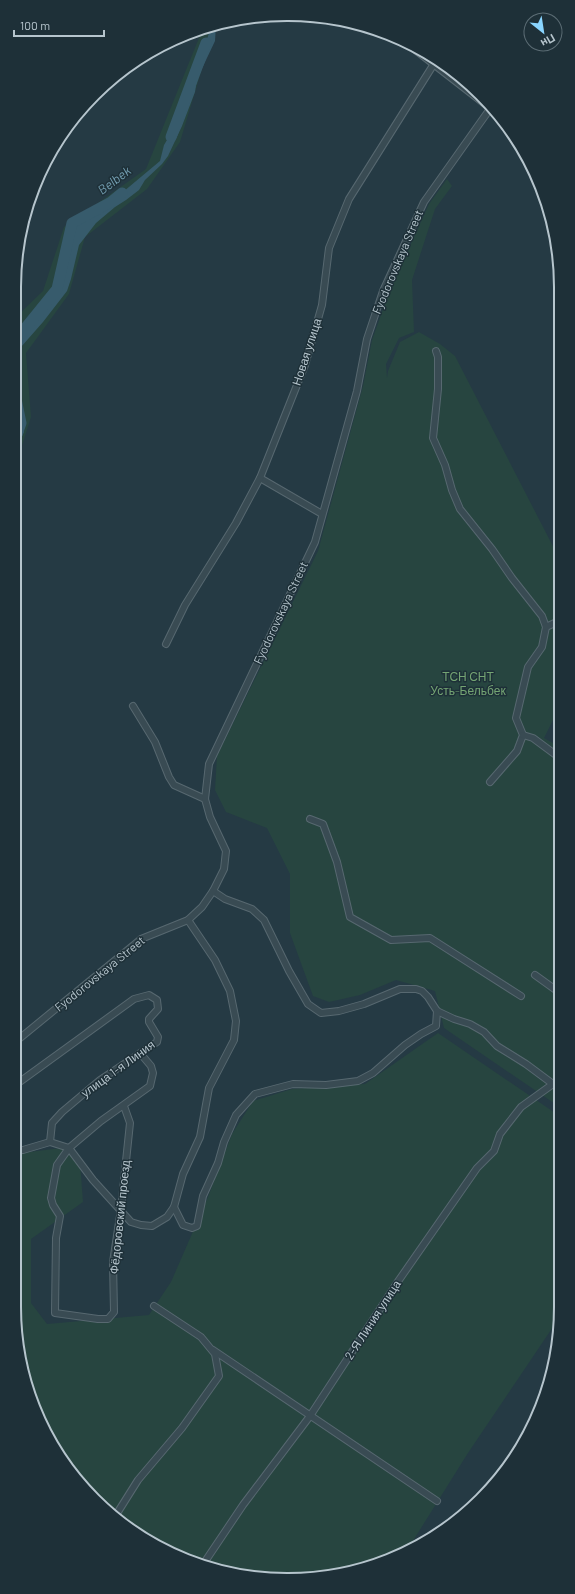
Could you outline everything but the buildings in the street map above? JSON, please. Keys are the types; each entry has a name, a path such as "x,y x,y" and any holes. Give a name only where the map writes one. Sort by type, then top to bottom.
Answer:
{"street":[{"name":"Новая улица","path":"166,644 185,605 236,523 260,478 305,365 322,305 329,248 349,199 434,65"},
{"name":"Fyodorovskaya Street","path":"21,1037 140,939 188,920 202,907 213,891 224,870 226,851 210,817 205,799 209,764 315,542 357,390 367,339 383,291 424,202 488,112"},
{"path":"436,351 438,357 438,389 433,438 445,465 452,490 460,509 542,616 546,627 542,647 528,667 516,718 523,735 517,751 490,782"},
{"path":"260,478 322,514"},
{"path":"546,627 554,624"},
{"path":"133,706 154,742 168,777 174,785 205,799"},
{"path":"523,735 533,738 554,754"},
{"path":"310,819 323,824 337,862 350,917 391,940 430,938 521,996"},
{"path":"213,891 225,899 252,909 264,920 308,1004 321,1012 339,1011 364,1004 400,989 416,989 422,991 428,997 437,1011 454,1019 470,1024 484,1032 497,1046 526,1064 553,1084"},
{"path":"21,1150 50,1142 69,1148 93,1180 121,1209 131,1222 152,1226 167,1218 174,1207 183,1174 200,1137 209,1088 234,1040 236,1021 230,991 215,960 188,920"},
{"path":"535,975 554,989"},
{"name":"улица 1-я Линия","path":"21,1081 134,999 149,995 157,1000 158,1009 149,1022 158,1037 157,1042 100,1080 62,1112 52,1123 50,1142"},
{"path":"174,1207 183,1225 192,1228 197,1226 203,1196 218,1163 224,1142 236,1115 255,1094 293,1084 326,1085 358,1081 373,1073 405,1045 436,1026 437,1011"},
{"path":"69,1148 101,1121 150,1086 154,1073 151,1066 140,1053"},
{"name":"2-Я Линия улица","path":"206,1560 243,1505 310,1416 399,1280 477,1168 494,1151 500,1134 521,1107 553,1084"},
{"name":"Фёдоровский проезд","path":"69,1148 57,1165 51,1198 53,1205 60,1216 56,1238 55,1313 108,1319 114,1312 113,1262 121,1209 130,1123 124,1106"},
{"path":"118,1512 138,1480 182,1428 219,1376 215,1354 201,1337 154,1306"},
{"path":"210,1348 437,1501"}],"green space":[{"path":"213,32 180,142 147,189 85,237 69,294 26,353 31,417 21,449 21,312 43,291 64,227 146,169 200,36"},
{"name":"ТСН СНТ Усть-Бельбек","path":"447,179 452,186 435,209 412,280 414,332 399,338 386,364 387,378 388,371 400,342 419,332 440,344 455,356 554,548 554,718 544,738 554,744 554,1103 444,1028 435,991 396,980 360,995 329,1002 313,996 290,933 290,874 267,828 226,812 215,790 217,756 318,551 363,386 372,340 390,290 429,204"},
{"path":"438,1033 554,1112 553,1327 468,1453 412,1542 373,1559 322,1571 288,1573 253,1571 202,1559 170,1546 154,1537 125,1518 112,1507 76,1469 48,1424 35,1392 23,1341 21,1306 21,1153 61,1148 80,1162 83,1202 31,1239 31,1303 47,1324 149,1315 171,1282 208,1197 232,1134 253,1101 292,1089 365,1084"}],"water":[{"path":"216,31 215,41 197,79 195,92 182,126 168,156 162,164 145,180 139,190 96,223 79,245 67,291 21,347 21,333 57,289 72,223 111,202 160,161 164,145 176,125 202,56 209,33"},
{"path":"21,409 24,432 21,439"}],"waterway":[{"name":"Belbek","path":"171,137 206,43"},
{"name":"Belbek","path":"21,333 57,289 72,223 111,202 122,193"}]}
